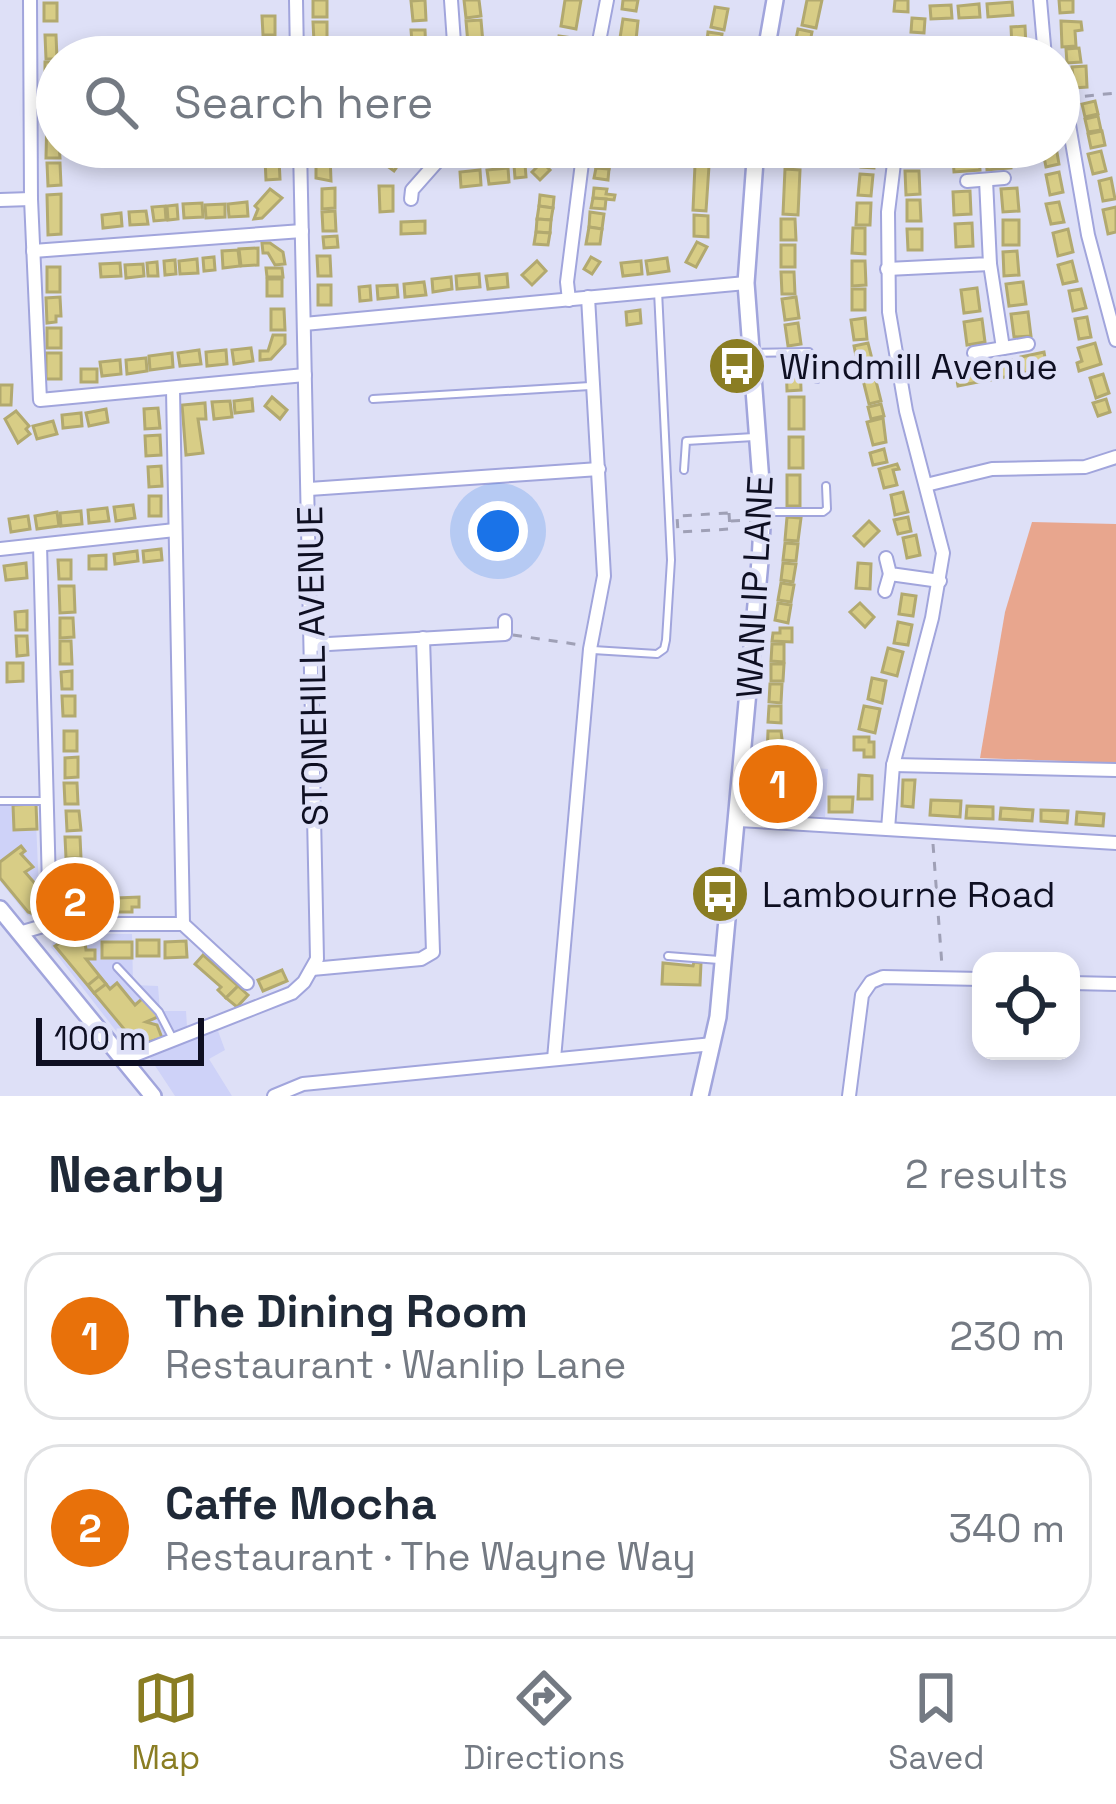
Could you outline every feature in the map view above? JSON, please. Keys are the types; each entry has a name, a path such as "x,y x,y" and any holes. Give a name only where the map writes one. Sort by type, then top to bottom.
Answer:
{"street":[{"path":"30,0 31,200 40,400 305,375"},
{"path":"296,0 297,36"},
{"path":"451,0 453,36"},
{"path":"600,36 608,0"},
{"path":"769,36 775,0"},
{"path":"1040,0 1043,36"},
{"path":"31,103 36,103"},
{"name":"STONEHILL AVENUE","path":"300,168 318,948 313,970"},
{"path":"411,190 431,168"},
{"path":"569,299 581,168"},
{"name":"WANLIP LANE","path":"700,1096 712,1045 739,820 762,516 746,283 754,168"},
{"path":"888,829 893,764 943,553 894,358 886,268 893,168"},
{"path":"1076,168 1088,235 1116,340"},
{"path":"968,181 1004,178"},
{"path":"986,180 990,264 1003,348"},
{"path":"0,200 31,200"},
{"path":"33,251 302,231"},
{"path":"886,268 990,264"},
{"path":"304,324 746,283"},
{"path":"554,1059 590,648 604,577 588,297"},
{"path":"974,353 1028,344"},
{"path":"173,390 184,924"},
{"path":"926,485 992,469 1085,466 1116,457"},
{"path":"309,489 598,469"},
{"path":"0,549 175,530"},
{"path":"40,545 50,924"},
{"path":"885,591 890,574 886,558"},
{"path":"890,574 940,581"},
{"path":"311,645 505,628"},
{"path":"122,1060 277,1000 313,970 421,959 433,952 423,638"},
{"path":"893,764 1116,770"},
{"path":"739,820 1116,843"},
{"path":"0,909 153,1096"},
{"path":"19,933 50,924 184,924 247,983"},
{"path":"849,1096 862,994 871,982 883,977 972,980"},
{"path":"1080,982 1116,984"},
{"path":"274,1096 303,1084 712,1045"}],"lane":[{"path":"590,648 657,653 666,640 671,560 658,291"},
{"path":"751,353 809,352 817,379"},
{"path":"373,399 594,386"},
{"path":"684,470 686,441 758,437"},
{"path":"762,516 823,512 826,486"},
{"path":"0,801 46,802"},
{"path":"668,956 724,960"},
{"path":"117,967 159,1012 174,1042"}],"path":[{"path":"1080,98 1116,93"},
{"path":"729,513 729,520 730,529 678,532 677,516 729,513"},
{"path":"729,520 762,516"},
{"path":"505,628 590,648"},
{"path":"932,830 943,978"}],"shaded area":[{"path":"1032,522 1116,524 1116,763 980,758 1005,612"},
{"path":"754,763 828,769 825,817 764,812 750,794"},
{"path":"0,797 35,797 40,914 36,917 27,915 0,881"},
{"path":"57,934 132,934 133,985 158,986 160,1011 186,1011 187,1027 127,1045 51,947"},
{"path":"218,1031 225,1050 209,1059 232,1096 175,1096 148,1055"}],"building":[{"path":"313,0 327,0 327,17 313,17"},
{"path":"425,0 426,20 413,21 411,1"},
{"path":"464,0 479,0 481,16 466,18"},
{"path":"565,0 581,0 576,29 561,26"},
{"path":"623,0 638,0 636,11 622,9"},
{"path":"807,0 822,0 816,28 802,25"},
{"path":"895,0 908,0 908,12 894,11"},
{"path":"1059,0 1073,0 1073,12 1060,13"},
{"path":"1012,2 1013,15 988,17 987,4"},
{"path":"44,3 57,3 57,21 44,21"},
{"path":"979,4 980,17 959,18 958,6"},
{"path":"951,5 952,18 931,19 930,6"},
{"path":"715,7 728,9 724,30 711,27"},
{"path":"262,16 275,16 275,35 263,35"},
{"path":"912,18 925,19 924,33 911,32"},
{"path":"623,19 638,21 636,36 620,36"},
{"path":"481,20 482,36 467,36 466,21"},
{"path":"1061,21 1081,22 1082,30 1075,31 1075,36 1062,36"},
{"path":"313,22 327,22 327,36 314,36"},
{"path":"1025,26 1026,36 1011,36 1011,27"},
{"path":"1080,66 1086,66 1087,87 1080,88"},
{"path":"1095,101 1098,114 1085,117 1082,104"},
{"path":"1098,116 1101,130 1088,132 1085,119"},
{"path":"1102,131 1105,145 1091,148 1088,134"},
{"path":"1101,151 1106,171 1093,174 1088,154"},
{"path":"47,168 60,168 61,185 48,186"},
{"path":"265,168 279,168 280,179 266,180"},
{"path":"316,168 331,168 331,181 316,178"},
{"path":"508,168 509,182 489,184 487,170"},
{"path":"514,168 525,168 526,177 515,178"},
{"path":"536,168 550,170 540,180 532,172"},
{"path":"596,168 609,169 608,180 594,178"},
{"path":"695,168 709,168 706,211 693,210"},
{"path":"785,169 800,170 798,215 783,214"},
{"path":"480,170 481,185 461,187 460,172"},
{"path":"905,171 919,171 920,194 906,195"},
{"path":"1059,172 1063,192 1050,195 1046,175"},
{"path":"860,174 873,175 871,196 858,195"},
{"path":"1111,178 1115,199 1103,201 1099,181"},
{"path":"379,186 393,186 393,211 380,212"},
{"path":"335,188 335,208 322,209 322,189"},
{"path":"594,188 607,189 614,200 593,198"},
{"path":"1017,188 1019,211 1003,212 1001,189"},
{"path":"270,189 282,198 262,218 254,219 255,206"},
{"path":"970,191 971,214 954,215 953,192"},
{"path":"61,194 61,234 48,235 47,195"},
{"path":"540,195 554,197 553,208 539,206"},
{"path":"593,198 606,199 605,209 591,208"},
{"path":"907,200 920,200 921,221 907,221"},
{"path":"247,202 248,216 229,217 228,204"},
{"path":"1059,202 1064,222 1051,224 1046,204"},
{"path":"202,203 203,217 184,218 183,204"},
{"path":"857,203 871,203 870,225 856,225"},
{"path":"225,204 225,217 206,218 205,205"},
{"path":"177,205 178,219 168,220 167,206"},
{"path":"165,206 166,220 154,221 152,207"},
{"path":"539,206 553,208 551,220 537,219"},
{"path":"1116,207 1116,232 1108,234 1103,210"},
{"path":"146,211 148,224 130,225 129,212"},
{"path":"335,211 336,231 323,231 322,212"},
{"path":"590,212 604,214 602,229 589,227"},
{"path":"121,213 122,226 103,228 102,215"},
{"path":"694,215 708,216 708,237 694,236"},
{"path":"537,219 551,220 550,233 536,232"},
{"path":"781,219 795,219 796,240 781,240"},
{"path":"1003,220 1019,220 1019,245 1003,245"},
{"path":"425,221 425,233 401,234 401,222"},
{"path":"972,223 973,246 956,247 955,224"},
{"path":"589,227 602,229 600,244 586,244"},
{"path":"853,228 865,228 865,254 852,253"},
{"path":"907,229 922,229 922,250 908,250"},
{"path":"1068,229 1073,252 1058,256 1053,233"},
{"path":"536,232 550,233 548,245 534,244"},
{"path":"337,236 338,247 324,248 323,237"},
{"path":"697,242 707,247 696,267 686,262"},
{"path":"262,243 283,252 285,264 275,265 263,253"},
{"path":"781,245 795,245 795,267 781,267"},
{"path":"258,248 258,265 241,266 239,249"},
{"path":"238,250 240,266 223,268 222,251"},
{"path":"1017,251 1019,275 1004,276 1003,252"},
{"path":"317,256 330,256 331,276 318,276"},
{"path":"214,257 215,270 204,271 203,258"},
{"path":"591,257 600,262 592,274 584,269"},
{"path":"667,258 669,271 648,274 646,261"},
{"path":"197,259 198,273 180,274 179,261"},
{"path":"175,260 176,274 165,275 164,261"},
{"path":"537,261 546,271 532,285 522,275"},
{"path":"641,261 642,274 623,276 621,263"},
{"path":"852,261 865,261 866,285 852,286"},
{"path":"1072,261 1077,281 1063,284 1058,265"},
{"path":"157,262 158,276 148,276 147,263"},
{"path":"120,263 121,276 101,277 100,264"},
{"path":"143,264 144,276 126,278 125,265"},
{"path":"47,267 60,267 60,292 47,292"},
{"path":"266,268 282,268 283,277 267,277"},
{"path":"781,272 794,272 795,294 782,294"},
{"path":"479,274 480,287 457,289 456,276"},
{"path":"507,274 508,287 488,289 486,276"},
{"path":"451,277 452,289 433,292 432,279"},
{"path":"267,279 282,279 282,296 267,296"},
{"path":"424,282 426,295 405,297 404,284"},
{"path":"1023,282 1026,304 1009,306 1006,284"},
{"path":"318,285 331,285 331,305 318,305"},
{"path":"397,285 398,297 378,299 377,286"},
{"path":"370,286 371,300 360,301 359,287"},
{"path":"977,288 980,311 964,313 961,290"},
{"path":"852,289 865,289 865,310 852,310"},
{"path":"1081,289 1086,308 1073,311 1069,291"},
{"path":"60,297 61,316 47,323 46,298"},
{"path":"796,297 799,318 785,320 782,299"},
{"path":"271,309 284,309 285,330 271,330"},
{"path":"640,310 641,323 627,325 626,312"},
{"path":"1028,312 1031,336 1014,337 1011,314"},
{"path":"1087,317 1091,337 1079,339 1075,319"},
{"path":"865,318 867,339 854,340 851,320"},
{"path":"982,319 985,342 967,345 964,322"},
{"path":"798,323 801,344 788,346 785,325"},
{"path":"47,328 61,328 61,348 47,348"},
{"path":"273,335 285,335 285,344 271,359 260,360 260,351 268,351"},
{"path":"868,343 874,367 859,371 854,346"},
{"path":"1095,343 1101,364 1079,371 1078,348"},
{"path":"251,348 253,361 234,364 232,350"},
{"path":"199,350 201,364 180,366 178,353"},
{"path":"226,350 227,364 207,366 206,352"},
{"path":"1044,352 1047,369 1024,373 1021,357"},
{"path":"46,353 61,353 61,379 46,379"},
{"path":"172,353 173,367 150,370 149,356"},
{"path":"146,358 147,371 127,374 126,360"},
{"path":"120,360 121,374 102,376 100,362"},
{"path":"786,360 800,360 801,390 787,391"},
{"path":"1011,360 1014,375 991,380 988,364"},
{"path":"980,366 983,381 958,386 955,371"},
{"path":"81,369 97,369 97,382 81,382"},
{"path":"1103,374 1109,393 1096,398 1090,378"},
{"path":"875,377 881,401 869,404 863,380"},
{"path":"0,385 12,385 11,405 0,405"},
{"path":"272,397 287,410 280,419 265,406"},
{"path":"789,397 804,397 804,429 789,429"},
{"path":"252,399 253,411 235,413 234,401"},
{"path":"1106,399 1110,412 1098,416 1093,403"},
{"path":"230,401 232,417 214,419 212,402"},
{"path":"205,403 206,419 198,419 203,453 186,455 182,405"},
{"path":"881,404 884,416 871,419 868,407"},
{"path":"158,408 160,428 145,429 144,409"},
{"path":"106,409 108,422 89,426 86,413"},
{"path":"16,411 30,434 18,443 5,419"},
{"path":"81,413 82,426 63,428 62,415"},
{"path":"883,418 886,442 873,445 867,422"},
{"path":"53,421 57,434 37,439 33,426"},
{"path":"160,435 161,455 146,456 145,436"},
{"path":"789,437 803,437 803,468 789,468"},
{"path":"884,449 887,462 873,465 870,453"},
{"path":"897,464 899,469 893,470 897,485 884,488 879,469"},
{"path":"161,466 162,486 149,487 148,467"},
{"path":"787,475 800,475 800,506 787,506"},
{"path":"903,492 908,512 895,515 891,495"},
{"path":"149,496 161,496 161,516 149,516"},
{"path":"133,505 135,518 116,521 114,507"},
{"path":"107,508 109,521 89,523 88,510"},
{"path":"81,511 82,524 61,526 60,513"},
{"path":"57,512 59,526 37,529 35,516"},
{"path":"28,516 30,529 11,532 9,519"},
{"path":"787,517 801,518 798,541 785,540"},
{"path":"908,517 911,531 898,534 894,520"},
{"path":"869,521 879,531 864,546 854,536"},
{"path":"916,535 920,555 907,558 903,538"},
{"path":"785,543 798,544 796,561 783,560"},
{"path":"161,549 162,560 144,562 143,551"},
{"path":"137,551 138,561 115,564 114,554"},
{"path":"106,555 106,569 89,569 89,556"},
{"path":"58,560 71,560 71,579 59,579"},
{"path":"26,563 27,578 6,580 4,566"},
{"path":"783,563 796,564 793,582 781,580"},
{"path":"858,563 871,564 870,589 856,588"},
{"path":"781,583 794,585 791,602 778,600"},
{"path":"59,586 74,586 75,612 60,613"},
{"path":"902,594 916,596 913,616 899,614"},
{"path":"778,603 791,605 788,623 775,620"},
{"path":"860,603 874,617 865,627 850,612"},
{"path":"27,611 27,630 16,630 15,612"},
{"path":"60,618 73,618 74,637 60,638"},
{"path":"898,622 912,625 908,645 894,643"},
{"path":"780,628 792,628 792,642 772,641"},
{"path":"16,636 27,636 28,655 17,656"},
{"path":"60,641 71,641 72,664 60,664"},
{"path":"772,644 784,644 784,662 771,661"},
{"path":"888,648 903,652 897,676 882,672"},
{"path":"7,663 23,663 23,681 7,682"},
{"path":"771,664 784,664 783,681 771,681"},
{"path":"72,671 72,689 62,689 61,672"},
{"path":"872,678 886,681 882,703 868,699"},
{"path":"770,684 782,684 781,703 769,702"},
{"path":"62,696 75,696 75,716 63,716"},
{"path":"769,706 781,706 781,723 768,722"},
{"path":"864,706 880,709 875,733 859,729"},
{"path":"64,731 77,731 77,751 64,751"},
{"path":"768,731 781,731 784,755 767,755"},
{"path":"854,737 869,737 874,742 874,757 854,750"},
{"path":"78,757 78,777 65,778 65,758"},
{"path":"764,767 795,770 793,780 763,777"},
{"path":"859,775 872,776 872,799 858,799"},
{"path":"763,777 793,780 792,791 762,788"},
{"path":"903,780 915,780 913,807 902,806"},
{"path":"64,783 77,783 78,804 65,804"},
{"path":"762,788 792,791 791,802 761,799"},
{"path":"829,797 853,797 852,812 829,812"},
{"path":"761,799 803,803 802,813 765,809"},
{"path":"931,800 961,801 960,817 930,815"},
{"path":"36,804 37,829 14,830 13,805"},
{"path":"967,806 993,807 993,819 966,818"},
{"path":"1001,808 1033,810 1032,821 1000,819"},
{"path":"1041,810 1068,811 1067,823 1041,821"},
{"path":"66,811 79,811 81,830 67,831"},
{"path":"1077,812 1104,814 1103,826 1076,824"},
{"path":"65,837 80,837 81,858 66,858"},
{"path":"21,846 25,851 21,854 33,867 25,872 38,887 40,910 36,915 28,912 0,878 0,862"},
{"path":"81,863 82,883 67,883 66,864"},
{"path":"80,885 81,905 94,911 95,918 67,919 65,886"},
{"path":"139,897 139,907 132,907 132,912 118,912 117,898"},
{"path":"137,940 159,940 159,956 137,956"},
{"path":"186,941 187,957 165,958 165,942"},
{"path":"85,942 86,950 95,950 95,959 86,959 110,989 117,983 135,1005 143,998 160,1016 146,1022 157,1025 162,1038 142,1044 134,1041 55,946"},
{"path":"102,942 132,942 132,958 102,958"},
{"path":"203,955 238,986 226,998 218,990 221,987 195,964"},
{"path":"663,963 693,966 701,963 700,985 662,984"},
{"path":"282,970 287,981 263,991 258,980"},
{"path":"99,976 106,984 94,993 88,985"},
{"path":"238,986 248,995 237,1007 226,998"}],"place":[{"name":"Windmill Avenue","path":"737,366"},
{"name":"The Dining Room","path":"778,784"},
{"name":"Lambourne Road","path":"720,894"},
{"name":"Caffe Mocha","path":"75,902"}]}
